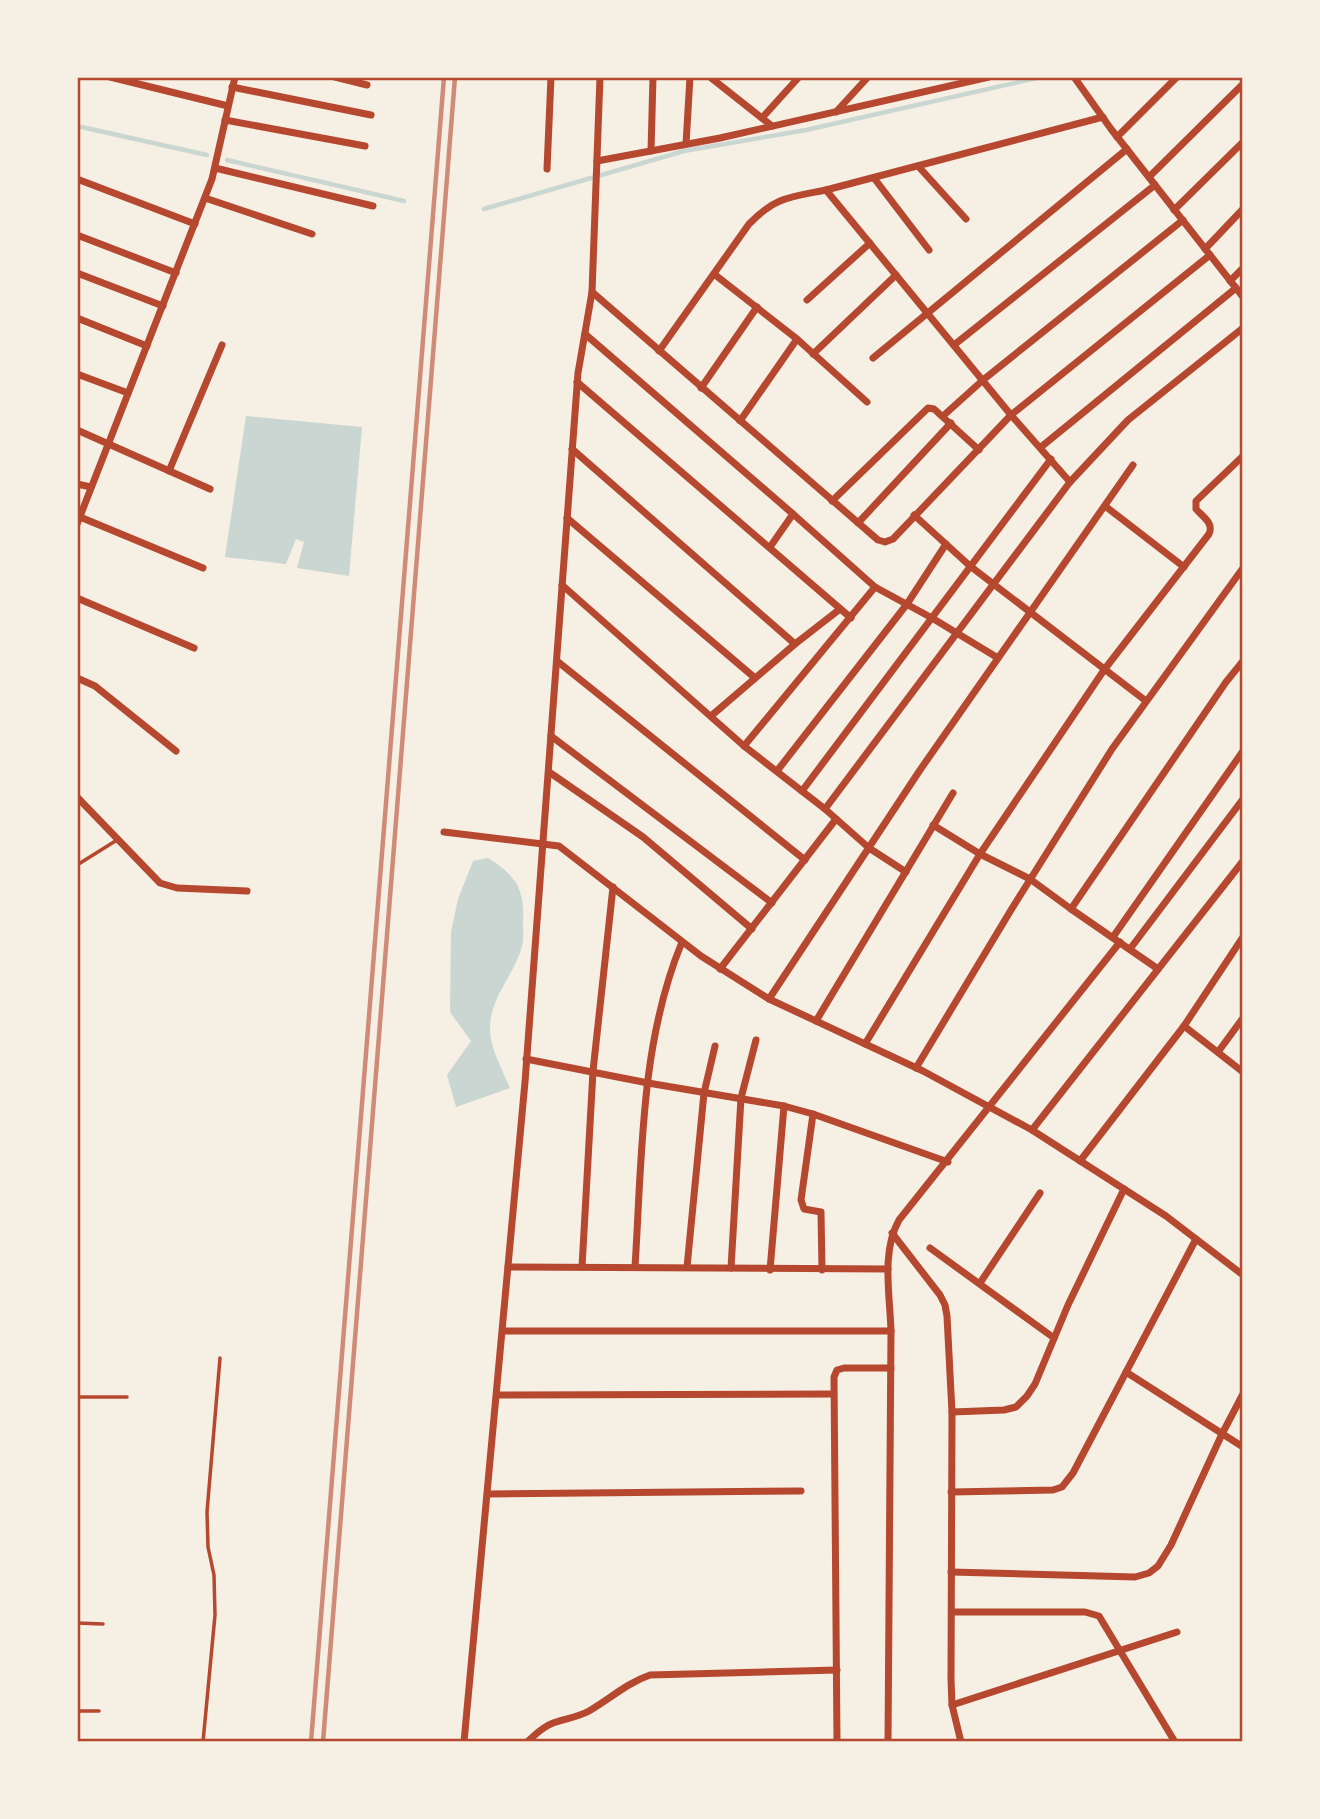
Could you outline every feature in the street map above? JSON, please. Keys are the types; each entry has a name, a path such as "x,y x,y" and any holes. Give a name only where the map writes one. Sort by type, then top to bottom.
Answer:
{"street":[{"path":"110,77 228,106"},
{"path":"203,568 78,520 205,198 215,168 235,77"},
{"path":"335,77 367,85"},
{"path":"547,169 551,77"},
{"path":"464,1742 503,1331 544,844 572,449 584,334 592,292 600,77"},
{"path":"651,151 653,77"},
{"path":"686,144 690,77"},
{"path":"710,77 772,126"},
{"path":"762,118 799,77"},
{"path":"836,112 867,77"},
{"path":"596,165 989,77"},
{"path":"1074,77 1117,137 1243,297"},
{"path":"1117,137 1177,77"},
{"path":"1149,177 1243,84"},
{"path":"232,88 370,115"},
{"path":"659,351 749,225 764,209 780,199 826,190 1103,117"},
{"path":"225,120 365,146"},
{"path":"1174,210 1243,142"},
{"path":"873,358 1127,149"},
{"path":"918,166 966,219"},
{"path":"215,168 373,206"},
{"path":"874,177 929,250"},
{"path":"77,179 195,223"},
{"path":"954,345 1155,185"},
{"path":"826,190 1011,415 1070,482"},
{"path":"205,198 312,234"},
{"path":"592,292 877,540 886,542 893,539 1011,415 1207,252 1243,209"},
{"path":"943,416 983,380 1183,220"},
{"path":"77,235 176,273"},
{"path":"807,300 870,243"},
{"path":"1041,447 1233,284 1243,268"},
{"path":"77,273 163,306"},
{"path":"714,274 797,339 867,402"},
{"path":"813,354 896,275"},
{"path":"701,388 757,307"},
{"path":"77,318 147,346"},
{"path":"825,808 1070,482 1128,420 1243,328"},
{"path":"584,334 875,587 998,658"},
{"path":"740,421 797,339"},
{"path":"169,471 222,345"},
{"path":"77,374 128,393"},
{"path":"578,382 851,618"},
{"path":"832,500 924,411 932,408 979,450"},
{"path":"858,523 951,423"},
{"path":"77,430 211,489"},
{"path":"572,449 795,644"},
{"path":"865,1044 980,854 1104,670 1211,529 1210,524 1196,509 1196,501 1243,456"},
{"path":"802,791 1051,459"},
{"path":"769,999 998,658 1133,465"},
{"path":"77,484 91,488"},
{"path":"1105,506 1184,566"},
{"path":"770,547 793,514"},
{"path":"914,515 970,566 1029,614 1146,701"},
{"path":"567,518 755,678"},
{"path":"777,771 907,604 946,544"},
{"path":"916,1068 1112,749 1243,568"},
{"path":"562,585 744,746 825,808 869,848 906,872"},
{"path":"744,746 875,587"},
{"path":"77,598 194,648"},
{"path":"711,716 840,609"},
{"path":"557,661 805,860"},
{"path":"1071,909 1243,661"},
{"path":"77,678 95,686 176,751"},
{"path":"551,736 772,903"},
{"path":"888,1742 891,1331 888,1269 892,1233 899,1220 948,1162 1116,940 1243,751"},
{"path":"549,772 643,837 751,929"},
{"path":"816,1021 953,793"},
{"path":"77,797 160,883 177,888 247,891"},
{"path":"1130,949 1243,799"},
{"path":"720,969 836,819"},
{"path":"933,825 980,854 1030,879 1158,969"},
{"path":"444,832 559,846 569,851 682,942 720,969 769,999 916,1068 1032,1130 1166,1216 1243,1275"},
{"path":"1032,1130 1243,862"},
{"path":"582,1267 593,1071 613,887"},
{"path":"1080,1161 1184,1026 1243,937"},
{"path":"635,1267 648,1083 662,999 682,942"},
{"path":"1218,1052 1243,1018"},
{"path":"1184,1026 1243,1072"},
{"path":"731,1268 741,1098 756,1040"},
{"path":"687,1268 704,1093 715,1046"},
{"path":"526,1059 704,1093 784,1105 948,1162"},
{"path":"770,1270 784,1105"},
{"path":"813,1114 801,1200 804,1209 821,1212 822,1270"},
{"path":"952,1412 1016,1407 1035,1384 1124,1189"},
{"path":"980,1283 1040,1193"},
{"path":"892,1233 946,1305 949,1327 952,1412 952,1705 961,1742"},
{"path":"950,1492 1053,1490 1062,1487 1073,1472 1196,1239"},
{"path":"930,1248 1054,1338"},
{"path":"508,1267 888,1269"},
{"path":"503,1331 891,1331"},
{"path":"837,1742 833,1394 837,1370 891,1368"},
{"path":"1126,1372 1243,1447"},
{"path":"497,1395 833,1394"},
{"path":"951,1572 1135,1577 1149,1573 1158,1566 1171,1545 1243,1394"},
{"path":"488,1494 801,1491"},
{"path":"952,1612 1085,1612 1098,1616 1175,1742"},
{"path":"952,1705 1177,1632"},
{"path":"527,1742 545,1727 588,1711 632,1682 650,1675 837,1670"}],"lane":[{"path":"77,865 118,838"},
{"path":"203,1742 215,1615 214,1575 208,1547 207,1513 220,1358"},
{"path":"77,1397 127,1398"},
{"path":"77,1623 103,1624"},
{"path":"77,1711 99,1711"}],"shaded area":[{"path":"246,416 362,427 349,576 297,568 304,542 296,539 286,564 225,557"},
{"path":"488,858 506,871 517,885 523,912 522,946 494,1005 490,1026 494,1050 510,1088 456,1107 447,1075 471,1041 450,1012 451,932 458,899 473,861"}],"waterway":[{"path":"484,209 684,151 806,130 1041,77"},
{"path":"77,126 207,155"},
{"path":"227,160 404,201"}],"railway":[{"path":"311,1742 444,77"},
{"path":"323,1742 455,77"}]}
